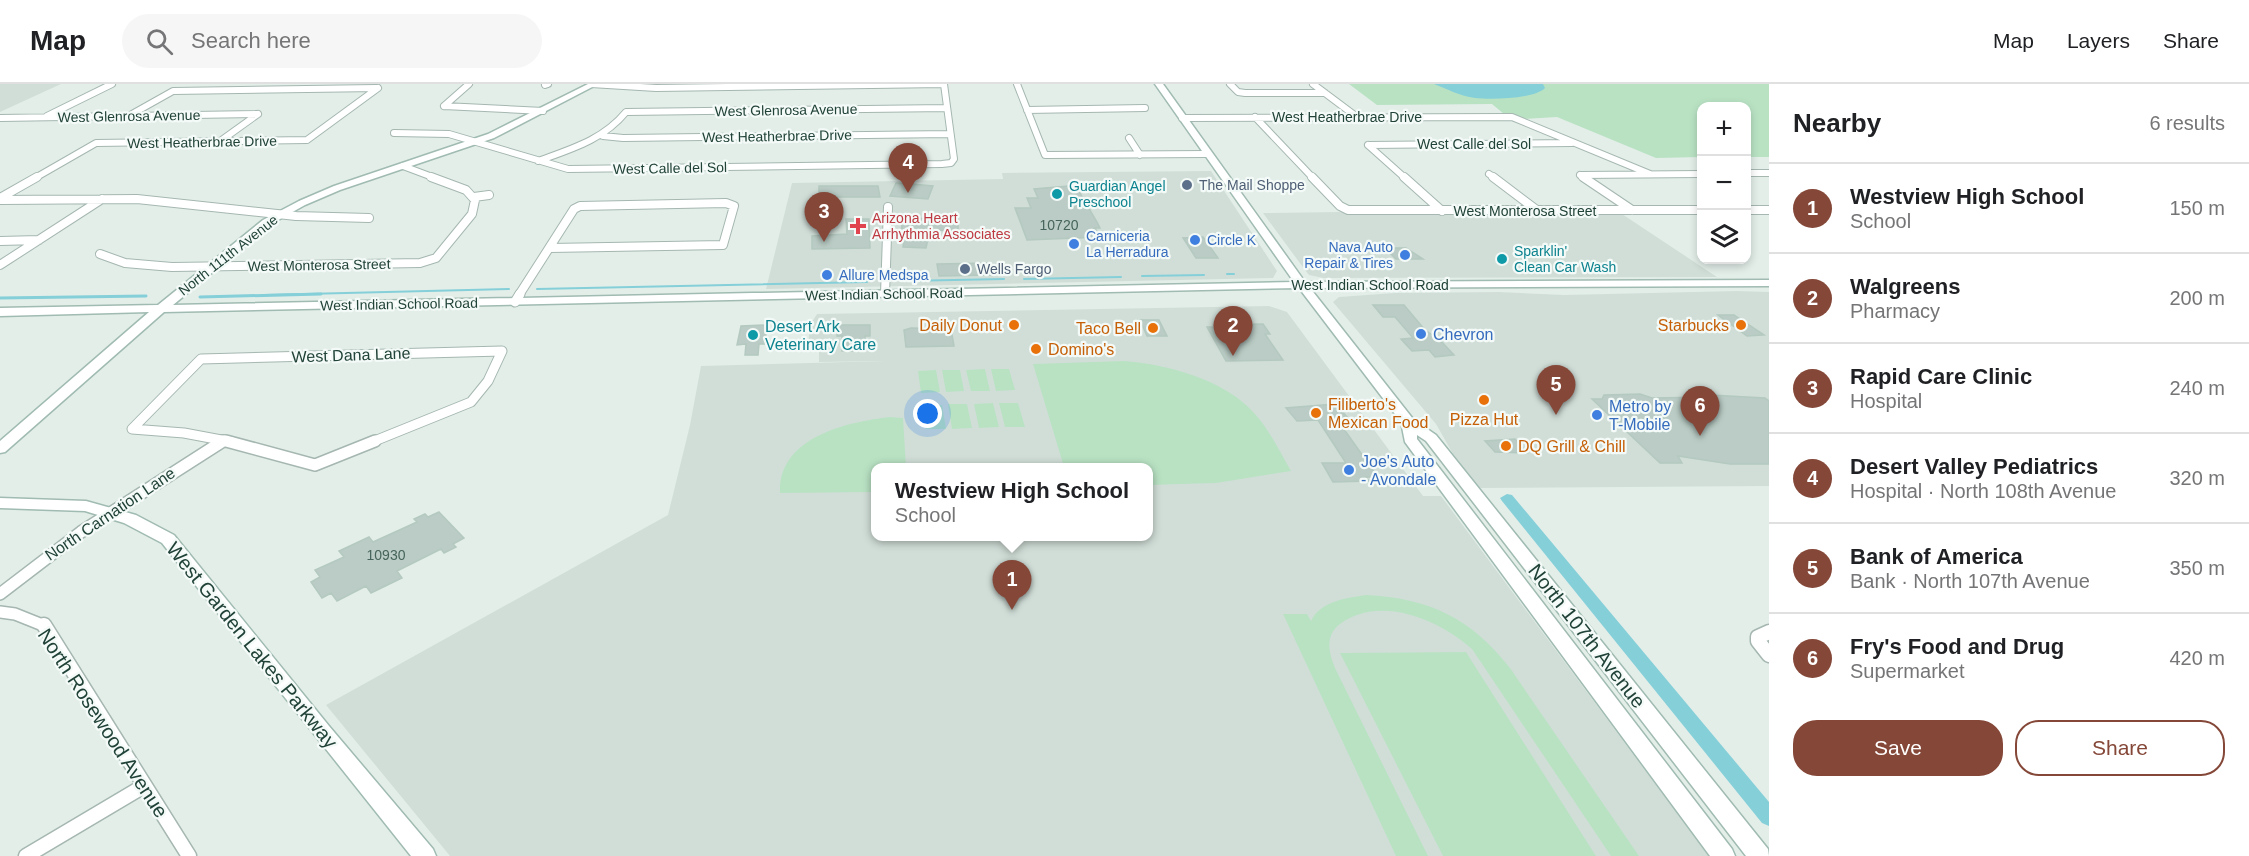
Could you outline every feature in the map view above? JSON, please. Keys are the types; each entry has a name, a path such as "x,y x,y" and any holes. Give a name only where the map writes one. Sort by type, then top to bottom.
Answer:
{"main road":[{"name":"North 111th Avenue","path":"0,449 160,309 260,227 280,214 381,170 403,166 506,130 593,84"},
{"name":"North 107th Avenue","path":"1159,84 1302,285 1408,422 1431,438 1760,856"},
{"name":"West Indian School Road","path":"0,312 1302,285 1769,283"},
{"name":"North 107th Avenue","path":"1408,422 1410,439 1416,448 1724,856"},
{"name":"West Garden Lakes Parkway","path":"0,502 71,504 110,512 153,529 168,539 322,732 425,856"}],"street":[{"path":"43,117 112,84"},
{"path":"129,116 173,91 219,91 230,84"},
{"path":"469,84 444,106 543,111"},
{"path":"593,84 644,88 944,84 950,134"},
{"path":"1017,84 1045,155 1208,154"},
{"path":"1230,84 1239,92 1326,93"},
{"path":"1313,84 1358,117"},
{"name":"West Heatherbrae Drive","path":"0,199 96,143 307,140 378,88 219,91"},
{"name":"West Glenrosa Avenue","path":"603,136 613,129 626,112 947,108"},
{"path":"1027,110 1145,108"},
{"name":"West Glenrosa Avenue","path":"0,118 258,114 219,142"},
{"name":"West Monterosa Street","path":"1255,117 1340,206 1348,210 1697,210"},
{"name":"West Heatherbrae Drive","path":"1182,118 1512,117 1579,143"},
{"name":"West Calle del Sol","path":"394,133 436,132 477,141 554,166 582,169 951,163 954,159 950,134"},
{"name":"West Heatherbrae Drive","path":"603,136 623,138 950,134"},
{"path":"538,161 603,136"},
{"path":"1129,138 1140,155"},
{"path":"1579,143 1650,174"},
{"name":"West Calle del Sol","path":"1442,211 1368,145 1579,143"},
{"path":"403,166 457,185 474,197 489,195"},
{"path":"1751,174 1769,173"},
{"path":"1490,174 1538,211"},
{"path":"1633,210 1580,175 1697,174"},
{"name":"West Monterosa Street","path":"99,254 135,265 211,267 420,263 432,261 472,214 475,207 474,197"},
{"path":"0,266 102,198"},
{"path":"0,199 152,200 280,214 369,218"},
{"path":"515,302 574,209 580,206 732,204 734,206 723,245 550,248"},
{"path":"885,294 888,207"},
{"path":"1751,210 1769,210"},
{"path":"0,241 39,240"},
{"name":"West Dana Lane","path":"502,351 488,381 471,402 315,465 224,440 184,433 132,429 201,359 502,351"},
{"name":"North Carnation Lane","path":"0,594 33,566 110,512 224,440"},
{"name":"North Rosewood Avenue","path":"0,612 15,614 44,624 189,856"},
{"path":"1763,634 1758,641 1769,655"},
{"path":"26,856 144,786"}],"shaded area":[{"path":"0,84 61,84 0,112"},
{"path":"1211,171 1277,271 1273,278 766,289 792,183 1003,179 1002,173"},
{"path":"1263,213 1622,214 1717,277 1323,278 1309,275"},
{"path":"1499,292 1564,295 1769,292 1769,486 1480,488 1453,454 1436,424 1333,302 1339,297 1395,293"},
{"path":"1269,306 1287,312 1423,496 1441,496 1709,856 450,856 326,705 668,515 690,425 701,366 886,361 819,362 819,347 808,345 810,325 817,314"}],"green space":[{"path":"1349,84 1769,84 1769,157 1751,157 1751,102 1697,102 1697,157 1656,158 1557,117 1524,119 1504,114 1492,104 1377,105"},
{"path":"1124,361 1176,370 1212,383 1242,401 1254,413 1274,441 1291,471 1216,483 1153,485 1153,463 1063,463 1033,364"},
{"path":"985,369 990,391 971,391 966,370"},
{"path":"991,369 1009,369 1015,390 996,391"},
{"path":"936,370 940,392 921,393 918,371"},
{"path":"942,370 960,370 964,391 946,392"},
{"path":"993,403 999,427 979,428 974,404"},
{"path":"999,403 1018,403 1025,427 1005,427"},
{"path":"948,404 967,404 972,428 952,429"},
{"path":"922,405 942,405 946,429 926,429"},
{"path":"903,418 906,463 871,463 871,492 780,493 782,474 790,458 803,446 836,428 873,419"},
{"path":"1366,595 1389,597 1429,606 1464,624 1480,636 1510,668 1639,856 1611,856 1472,649 1459,638 1427,620 1391,611 1373,611 1356,615 1340,624 1332,634 1329,646 1336,670 1428,856 1396,856 1283,614 1307,614 1311,621 1315,614 1327,605 1343,599"},
{"path":"1466,652 1596,856 1443,856 1340,653"}],"water":[{"path":"1434,84 1543,84 1545,88 1522,97 1482,99 1464,96"}],"building":[{"path":"896,183 933,186 928,199 890,196"},
{"path":"819,186 878,186 880,197 819,197"},
{"path":"1069,186 1077,188 1100,228 1095,228 1100,237 1027,240 1015,208 1031,208 1027,198 1038,198 1034,189"},
{"path":"903,218 958,219 958,231 930,230 926,248 903,247 904,240 900,238"},
{"path":"846,219 869,219 870,248 812,249 812,236 847,234"},
{"path":"1203,237 1218,258 1196,258 1183,238"},
{"name":"Nava Auto Repair & Tires","path":"1385,248 1406,248 1423,259 1396,259"},
{"name":"Wells Fargo","path":"990,263 994,275 939,276 937,264"},
{"path":"1373,305 1404,305 1425,330 1440,340 1454,355 1435,357 1429,350 1412,351 1401,339 1413,338 1395,317 1383,317"},
{"name":"Starbucks","path":"1718,315 1734,315 1764,335 1747,336"},
{"name":"Taco Bell","path":"1140,320 1159,320 1167,336 1147,336"},
{"path":"1263,324 1270,334 1265,334 1283,360 1226,361 1207,327 1216,327 1214,325"},
{"name":"Desert Ark Veterinary Care","path":"767,325 765,344 759,344 758,355 745,355 746,344 737,345 741,326"},
{"path":"838,325 870,325 870,336 865,336 865,351 842,351 842,336 837,336"},
{"path":"911,328 951,329 954,346 906,347 904,330"},
{"path":"1640,394 1652,398 1709,397 1711,395 1765,398 1769,401 1769,464 1730,464 1678,456 1682,463 1660,463 1592,399 1602,399 1604,395"},
{"path":"1335,404 1347,417 1336,418 1378,477 1366,477 1369,481 1333,482 1322,463 1346,463 1318,420 1297,421 1286,408"},
{"name":"DQ Grill & Chill","path":"1515,439 1527,453 1495,452 1485,441"},
{"path":"439,512 464,538 453,544 456,547 444,553 441,549 397,571 402,578 371,593 366,586 337,601 331,593 322,598 311,582 320,577 315,570 344,557 339,551 369,537 373,542 417,522 414,519 425,514 428,517"}],"waterway":[{"path":"1227,274 1234,274"},
{"path":"1142,276 1204,275"},
{"path":"1024,279 1121,277"},
{"path":"903,281 1004,279"},
{"path":"537,289 867,282"},
{"path":"264,295 509,289"},
{"path":"200,297 321,294"},
{"path":"0,298 146,296"},
{"path":"1507,498 1769,817"}],"place":[{"name":"The Mail Shoppe","path":"1187,185"},
{"name":"Desert Valley Pediatrics","path":"908,193"},
{"name":"Guardian Angel Preschool","path":"1057,194"},
{"name":"Arizona Heart Arrhythmia Associates","path":"858,226"},
{"name":"Circle K","path":"1195,240"},
{"name":"Rapid Care Clinic","path":"824,242"},
{"name":"Carniceria La Herradura","path":"1074,244"},
{"name":"Nava Auto Repair & Tires","path":"1405,255"},
{"name":"Sparklin' Clean Car Wash","path":"1502,259"},
{"name":"Wells Fargo","path":"965,269"},
{"name":"Allure Medspa","path":"827,275"},
{"name":"Daily Donut","path":"1014,325"},
{"name":"Starbucks","path":"1741,325"},
{"name":"Taco Bell","path":"1153,328"},
{"name":"Chevron","path":"1421,334"},
{"name":"Desert Ark Veterinary Care","path":"753,335"},
{"name":"Domino's","path":"1036,349"},
{"name":"Walgreens","path":"1233,356"},
{"name":"Pizza Hut","path":"1484,400"},
{"name":"Filiberto's Mexican Food","path":"1316,413"},
{"name":"Bank of America","path":"1556,415"},
{"name":"Metro by T-Mobile","path":"1597,415"},
{"name":"Fry's Food and Drug","path":"1700,436"},
{"name":"DQ Grill & Chill","path":"1506,446"},
{"name":"Joe's Auto - Avondale","path":"1349,470"},
{"name":"Westview High School","path":"1012,610"}]}
